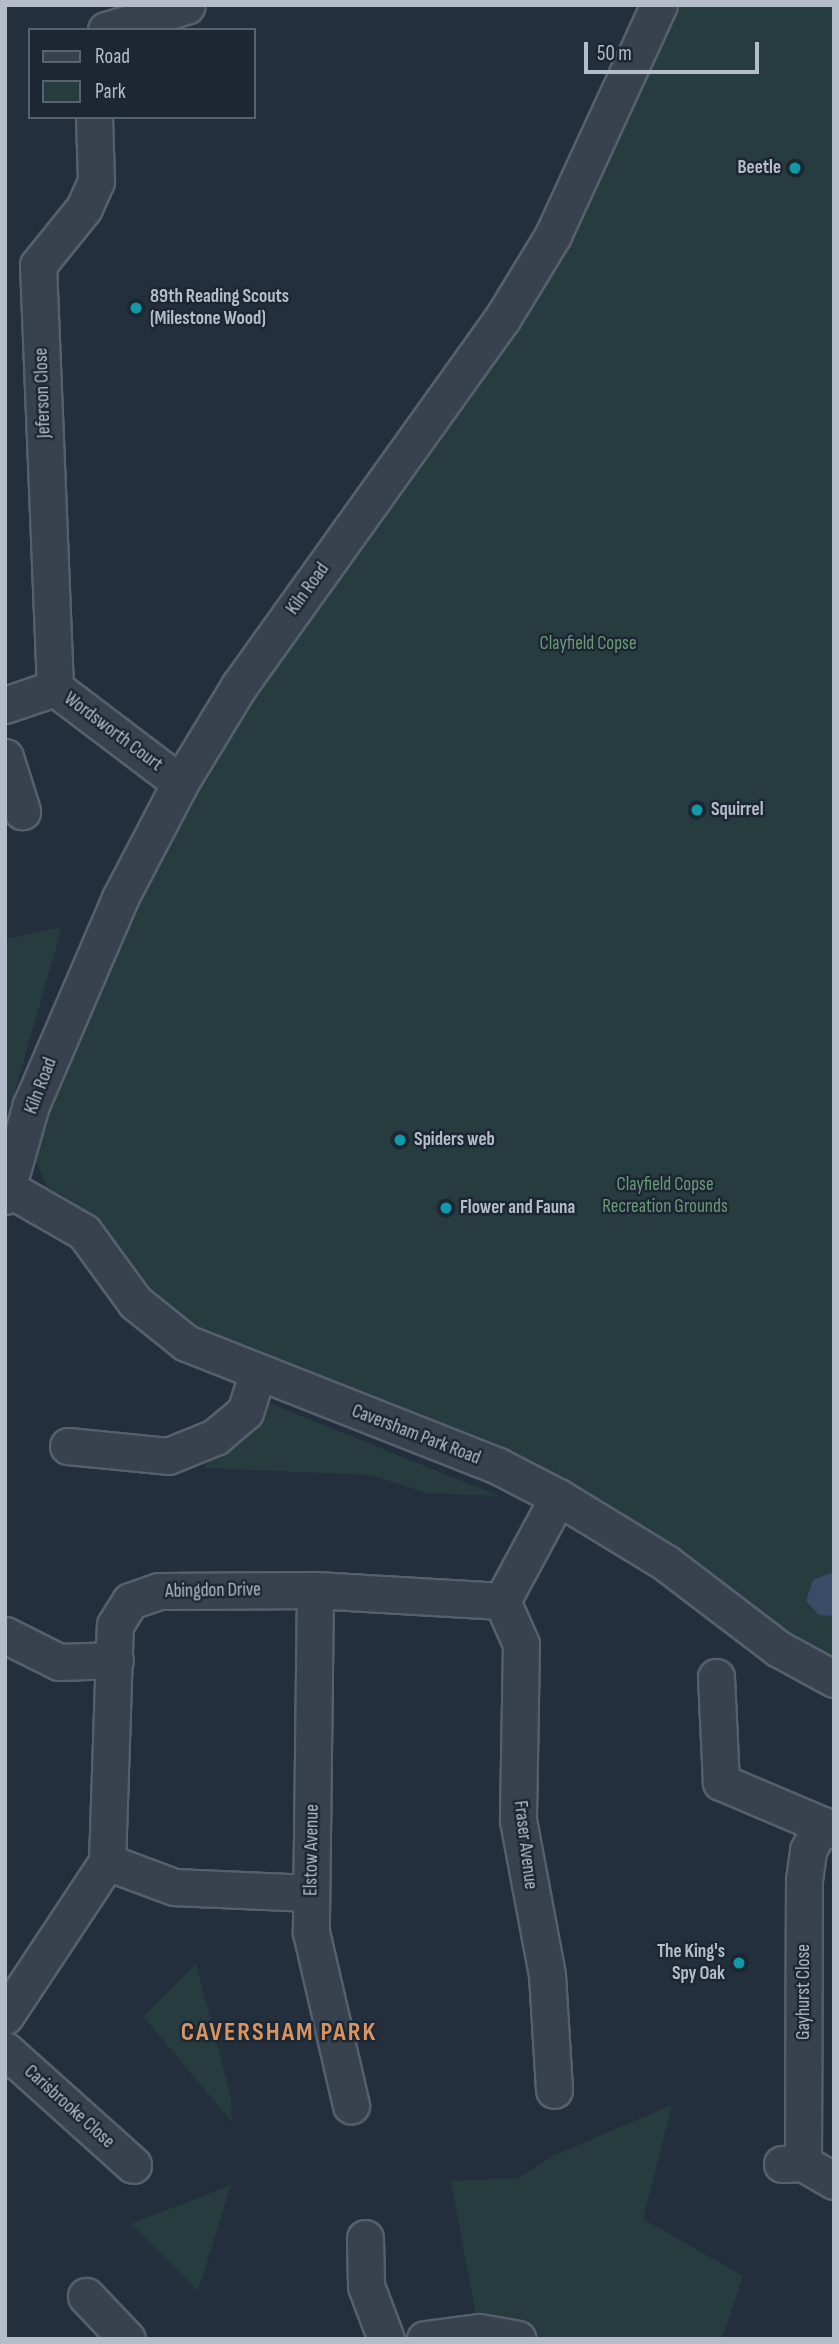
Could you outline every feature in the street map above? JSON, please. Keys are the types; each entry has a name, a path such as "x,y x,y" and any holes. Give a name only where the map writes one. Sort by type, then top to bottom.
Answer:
{"street":[{"name":"Kiln Road","path":"7,1193 42,1079 120,898 180,783 239,686 502,319 553,235 659,5"},
{"path":"113,28 186,6"},
{"name":"Jeferson Close","path":"55,688 38,265 85,208 96,181 94,119"},
{"name":"Wordsworth Court","path":"5,705 55,688 180,783"},
{"path":"5,757 22,811"},
{"name":"Caversham Park Road","path":"7,1193 84,1232 153,1321 257,1376 498,1466 558,1497 666,1563 779,1649 834,1679"},
{"path":"68,1446 168,1456 215,1437 245,1412 257,1376"},
{"path":"502,1601 558,1497"},
{"name":"Abingdon Drive","path":"107,1862 115,1625 130,1601 159,1591 315,1590 502,1601"},
{"name":"Elstow Avenue","path":"315,1590 311,1931 351,2105"},
{"name":"Fraser Avenue","path":"502,1601 521,1644 518,1820 547,1975 554,2090"},
{"path":"5,1635 59,1662 115,1660"},
{"path":"716,1677 721,1782 828,1827"},
{"name":"Gayhurst Close","path":"828,1827 808,1850 804,1880 792,2163 834,2181"},
{"path":"5,2016 107,1862 174,1887 311,1893"},
{"name":"Carisbrooke Close","path":"5,2050 133,2165"},
{"path":"365,2238 366,2286 386,2339"},
{"path":"86,2297 127,2339"},
{"path":"425,2339 479,2332 517,2339"}],"green space":[{"name":"Clayfield Copse","path":"679,5 834,5 834,1662 799,1644 659,1539 558,1478 201,1329 150,1288 99,1218 47,1187 35,1160 48,1112 136,906 196,791 255,695 518,327 569,242"},
{"path":"62,927 5,1126 5,939"},
{"path":"250,1395 499,1496 427,1493 370,1475 205,1468 215,1437"},
{"path":"196,1964 231,2097 232,2122 143,2016"},
{"path":"672,2105 643,2219 743,2276 722,2339 517,2339 479,2332 451,2181 518,2178 555,2155"},
{"path":"231,2185 198,2291 131,2224"}],"water":[{"path":"834,1572 834,1616 819,1615 806,1601 813,1580"}],"place":[{"name":"Beetle","path":"795,168"},
{"name":"89th Reading Scouts (Milestone Wood)","path":"136,308"},
{"name":"Squirrel","path":"697,810"},
{"name":"Spiders web","path":"400,1140"},
{"name":"Flower and Fauna","path":"446,1208"},
{"name":"The King's Spy Oak","path":"739,1963"}],"district":[{"name":"CAVERSHAM PARK","path":"279,2033"}],"park label":[{"name":"Clayfield Copse Recreation Grounds","path":"665,1196"}]}
